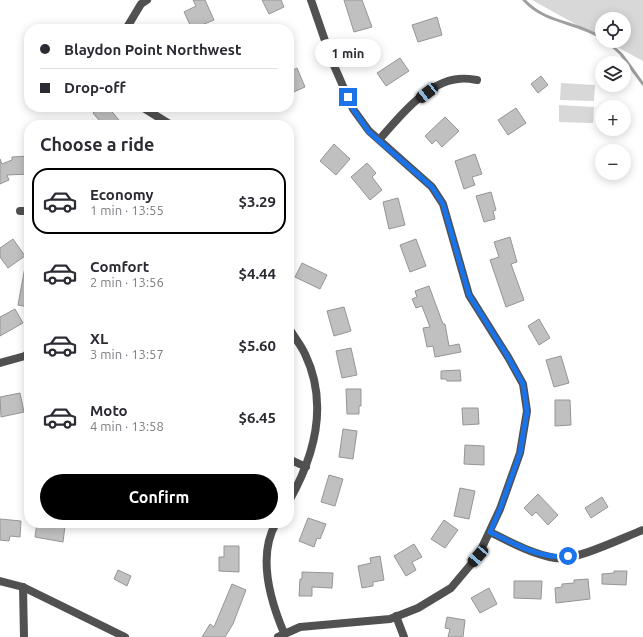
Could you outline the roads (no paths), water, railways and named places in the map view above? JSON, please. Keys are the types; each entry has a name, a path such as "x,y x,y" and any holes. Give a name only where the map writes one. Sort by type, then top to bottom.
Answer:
{"street":[{"path":"274,528 267,552 267,571 281,635 300,627 377,621 418,608 451,588 478,556 500,509 520,453 527,411 523,384 469,295 443,204 432,187 369,132 353,109 332,61 311,0"},
{"path":"129,24 142,1"},
{"path":"379,140 407,109 437,85 458,79 477,80"},
{"path":"150,112 163,120"},
{"path":"294,336 306,354 317,391 316,433 306,467 294,491"},
{"path":"0,363 24,356"},
{"path":"294,461 306,467"},
{"path":"490,532 524,548 556,558 579,555 643,530"},
{"path":"0,581 23,587 125,637"},
{"path":"23,587 24,637"},
{"path":"396,616 404,637"}],"waterway":[{"path":"524,0 542,14 595,34"},
{"path":"615,48 621,54 643,84"}]}
